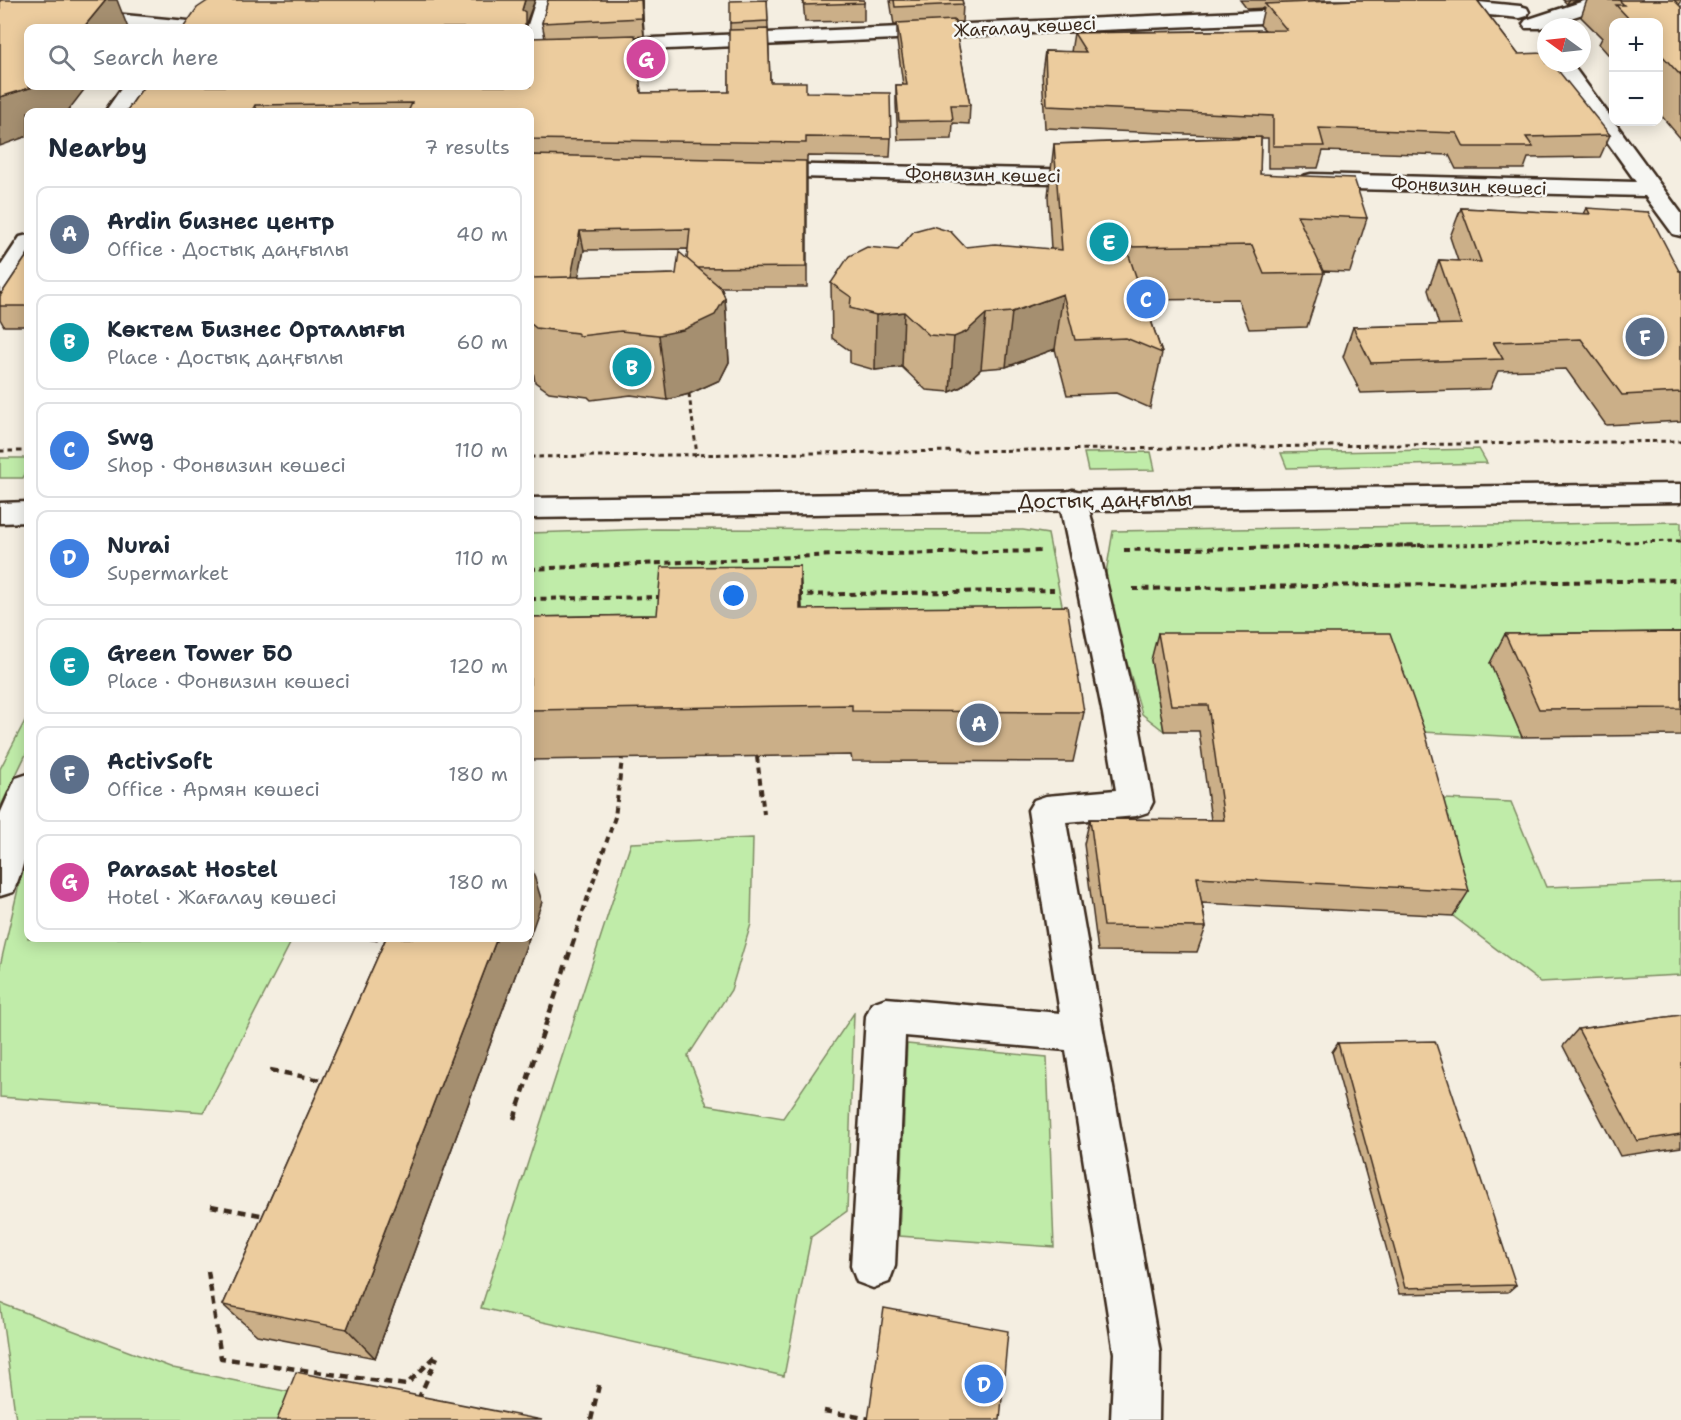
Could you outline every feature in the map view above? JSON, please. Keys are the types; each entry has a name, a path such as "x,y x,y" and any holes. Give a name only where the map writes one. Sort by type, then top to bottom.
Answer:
{"street":[{"path":"534,37 545,0"},
{"path":"1420,9 1468,7 1521,12 1606,0"},
{"path":"1521,12 1537,31"},
{"name":"Жағалау көшесі","path":"534,50 1325,14"},
{"path":"193,24 205,15"},
{"path":"0,22 92,19 145,24"},
{"path":"1568,72 1681,229"},
{"path":"118,108 131,90"},
{"name":"Фонвизин көшесі","path":"746,171 1120,177"},
{"name":"Фонвизин көшесі","path":"1296,180 1655,193 1681,196"},
{"path":"0,285 24,248"},
{"name":"Достық даңғылы","path":"534,508 1681,493"},
{"path":"1073,500 1094,589 1136,802 1046,810 1137,1353 1135,1420"},
{"path":"0,513 24,512"},
{"path":"0,882 24,797"},
{"path":"873,1266 886,1016 1084,1033"}],"path":[{"path":"690,394 696,455"},
{"path":"534,457 1681,441"},
{"path":"0,451 24,451"},
{"path":"788,595 1681,580"},
{"path":"534,599 670,597"},
{"path":"757,757 764,814"},
{"path":"514,1119 615,817 622,759"},
{"path":"270,1070 327,1082"},
{"path":"211,1206 269,1217"},
{"path":"208,1270 221,1358 406,1385 438,1354 416,1406"},
{"path":"591,1420 599,1385"},
{"path":"824,1411 870,1419"}],"green space":[{"path":"1479,449 1487,463 1287,468 1281,453"},
{"path":"1151,452 1155,470 1088,471 1084,453"},
{"path":"0,458 24,458 23,478 0,478"},
{"path":"1681,522 1681,661 1490,663 1522,737 1402,731 1151,660 1164,731 1142,714 1104,585 1113,531"},
{"path":"656,529 1023,530 1048,534 1063,610 534,655 534,533"},
{"path":"24,723 24,758 0,808 0,769"},
{"path":"1422,798 1511,802 1546,887 1681,882 1681,975 1540,982 1453,916"},
{"path":"753,838 751,924 731,990 688,1056 707,1105 783,1118 854,1013 847,1211 811,1237 784,1376 481,1308 631,843"},
{"path":"24,863 24,942 291,942 204,1112 0,1097 0,966"},
{"path":"907,1044 1047,1057 1054,1247 899,1236"},
{"path":"0,1303 173,1368 328,1400 320,1420 16,1420"}],"building":[{"path":"0,0 106,0 86,24 24,24 24,90 0,97"},
{"path":"209,0 525,0 522,10 525,12 525,24 186,24 197,8"},
{"path":"548,0 641,0 642,18 542,23"},
{"path":"767,0 768,21 730,23 730,1"},
{"path":"804,0 864,0 864,3 804,5"},
{"path":"894,0 962,0 963,4 895,7"},
{"path":"1354,0 1477,0 1518,54 1537,53 1537,72 1559,72 1610,135 1526,137 1533,147 1464,147 1457,133 1319,128 1324,146 1273,146 1273,116 1047,106 1045,51 1086,52 1074,33 1287,30 1265,4"},
{"path":"1619,0 1674,0 1681,7 1681,76 1663,56 1663,18 1628,18 1616,5 1624,5"},
{"path":"954,20 970,105 951,105 953,120 899,121 896,85 907,85 897,23"},
{"path":"768,29 770,82 806,82 806,92 890,93 891,138 806,137 806,143 534,139 534,108 410,108 412,103 255,105 253,108 129,108 141,90 534,90 534,38 635,35 641,93 729,92 729,30"},
{"path":"1261,137 1260,174 1354,178 1367,218 1297,215 1324,273 1264,274 1252,245 1126,247 1162,353 1126,338 1075,340 1063,294 1012,312 986,314 966,332 954,337 929,335 904,312 876,315 850,308 851,297 831,283 849,256 867,247 898,250 914,231 932,226 951,232 965,247 995,244 1062,250 1054,144"},
{"path":"534,155 806,161 806,267 698,268 687,259 690,229 580,231 571,277 534,278"},
{"path":"1461,208 1590,214 1587,208 1648,212 1681,271 1681,392 1622,395 1581,339 1493,342 1503,359 1371,363 1353,327 1461,324 1439,260 1481,262"},
{"path":"679,252 721,288 725,298 715,315 683,330 659,335 621,331 580,336 577,333 534,326 534,278 676,274"},
{"path":"24,260 24,306 0,306 0,296"},
{"path":"800,566 800,609 1067,606 1084,712 852,711 852,705 534,710 534,617 657,615 661,567"},
{"path":"1681,632 1681,708 1539,709 1505,634"},
{"path":"1158,633 1390,633 1425,732 1469,891 1197,877 1206,927 1104,926 1090,819 1224,820 1208,705 1171,705"},
{"path":"384,942 495,942 347,1329 223,1305"},
{"path":"1681,1015 1681,1134 1637,1141 1578,1029"},
{"path":"1435,1041 1516,1285 1405,1288 1338,1043"},
{"path":"884,1308 1008,1331 1000,1420 868,1420"},
{"path":"296,1372 542,1420 277,1420"}],"place":[{"name":"Parasat Hostel","path":"646,59"},
{"name":"Green Tower БО","path":"1109,242"},
{"name":"Swg","path":"1146,299"},
{"name":"ActivSoft","path":"1645,337"},
{"name":"Көктем Бизнес Орталығы","path":"632,367"},
{"name":"Ardin бизнес центр","path":"979,723"},
{"name":"Nurai","path":"984,1384"}]}
